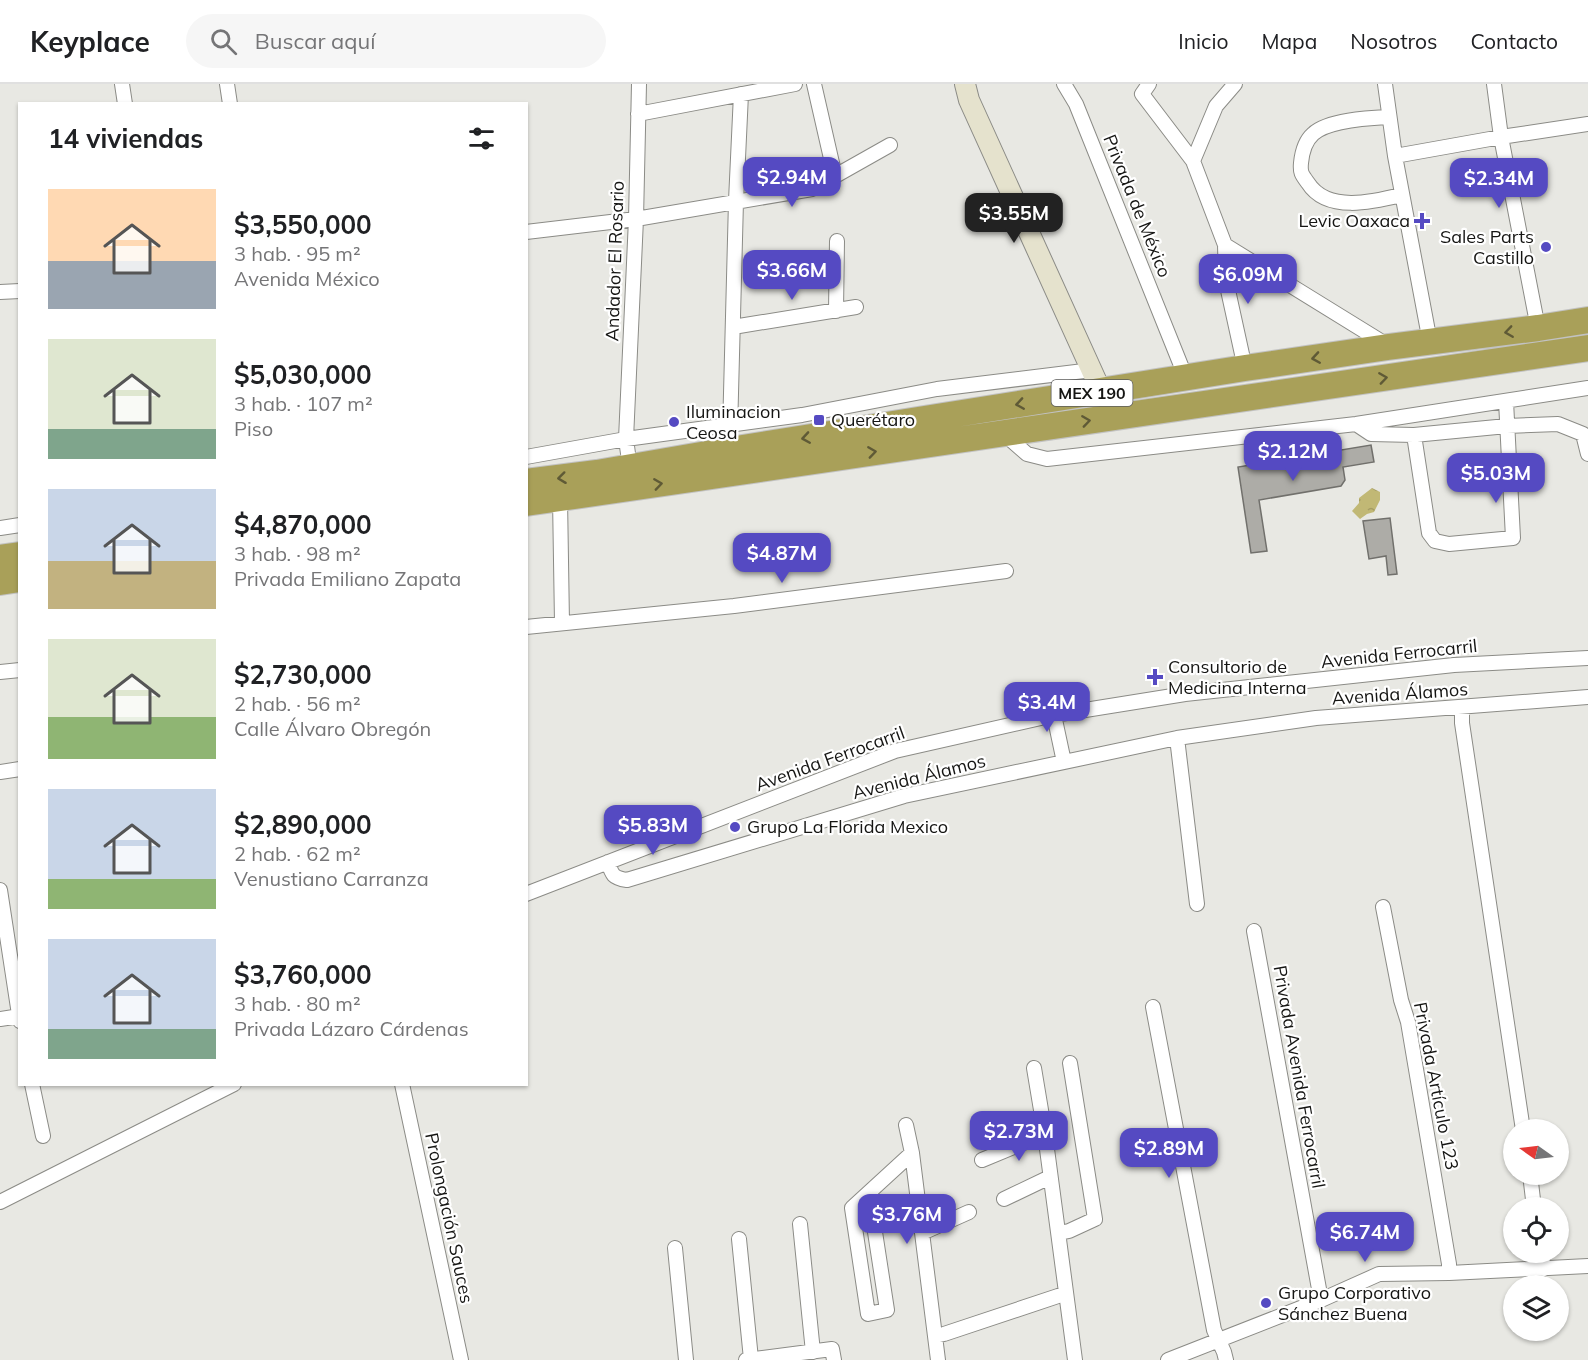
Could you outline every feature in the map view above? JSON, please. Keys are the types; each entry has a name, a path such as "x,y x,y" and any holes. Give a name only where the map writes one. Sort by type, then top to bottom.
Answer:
{"highway":[{"name":"MEX 190","path":"528,482 630,468 730,438 1096,381 1186,378 1388,347 1588,320"},
{"name":"MEX 190","path":"528,503 1588,348"},
{"path":"0,558 18,555"},
{"path":"0,582 18,579"}],"street":[{"path":"122,84 125,102"},
{"path":"227,84 230,102"},
{"name":"Andador El Rosario","path":"630,468 626,438 636,219 639,84"},
{"path":"638,114 795,84"},
{"path":"814,84 835,176"},
{"path":"965,84 969,100 1096,381"},
{"name":"Privada de México","path":"1064,84 1076,104 1186,378"},
{"path":"1193,161 1216,106 1234,84"},
{"path":"1385,84 1401,195 1430,342"},
{"path":"1494,84 1501,137 1538,328"},
{"path":"1141,87 1193,161 1225,245 1226,281 1245,368"},
{"path":"528,457 626,438 730,438 741,94"},
{"path":"1388,117 1358,119 1327,126 1313,134 1302,151 1301,172 1314,193 1338,202 1367,203 1401,195"},
{"path":"1395,156 1588,124"},
{"path":"528,232 636,219 812,189 890,145"},
{"path":"836,310 837,241"},
{"path":"1225,245 1388,347"},
{"path":"0,292 18,291"},
{"path":"733,327 856,307"},
{"path":"1003,433 1027,454 1047,459 1356,424 1588,388"},
{"path":"1414,435 1429,533 1435,541 1449,544 1514,538 1506,401"},
{"path":"1356,424 1371,434 1414,435 1507,426 1558,424 1583,434 1588,454"},
{"path":"560,498 562,623"},
{"path":"0,528 18,525"},
{"path":"528,627 734,606 1006,571"},
{"name":"Avenida Ferrocarril","path":"528,893 895,751 1054,715 1185,694 1431,667 1588,658"},
{"path":"0,672 18,670"},
{"name":"Avenida Álamos","path":"608,862 612,874 618,879 627,880 904,796 1177,738 1316,718 1588,697"},
{"path":"1462,708 1464,735 1521,1119"},
{"path":"1054,715 1064,762"},
{"path":"1177,738 1197,904"},
{"path":"0,772 18,769"},
{"path":"0,890 18,1011"},
{"name":"Privada Artículo 123","path":"1383,907 1401,1000 1408,1022 1449,1273"},
{"name":"Privada Avenida Ferrocarril","path":"1254,931 1321,1300"},
{"path":"1153,1007 1214,1330 1226,1360"},
{"path":"0,1019 18,1018"},
{"path":"1059,1233 1095,1219 1070,1063"},
{"path":"1034,1068 1059,1233 1075,1360"},
{"path":"32,1086 43,1136"},
{"path":"0,1202 230,1086"},
{"name":"Prolongación Sauces","path":"402,1086 461,1360"},
{"path":"906,1125 912,1153 938,1360"},
{"path":"982,1160 1045,1134"},
{"path":"869,1193 887,1310 868,1314 852,1208 912,1153"},
{"path":"1004,1199 1050,1177"},
{"path":"922,1233 969,1212"},
{"path":"800,1224 813,1352"},
{"path":"739,1239 751,1359"},
{"path":"675,1248 686,1360"},
{"path":"1543,1263 1544,1269"},
{"path":"1168,1360 1321,1300 1379,1274 1588,1266"},
{"path":"935,1336 1065,1294"},
{"path":"746,1360 832,1349 834,1360"}],"water":[{"path":"1372,488 1380,492 1380,500 1374,512 1360,519 1352,511 1359,503 1359,498"}],"building":[{"path":"1371,445 1374,462 1343,467 1345,480 1341,486 1259,500 1267,551 1251,553 1238,467"},
{"path":"1390,518 1397,574 1388,575 1386,556 1369,559 1363,521"}],"place":[{"name":"Levic Oaxaca","path":"1422,221"},
{"name":"Sales Parts Castillo","path":"1546,247"},
{"name":"Querétaro","path":"819,420"},
{"name":"Iluminacion Ceosa","path":"674,422"},
{"name":"Consultorio de Medicina Interna","path":"1155,677"},
{"name":"Grupo La Florida Mexico","path":"735,827"},
{"name":"Grupo Corporativo Sánchez Buena","path":"1266,1303"}]}
